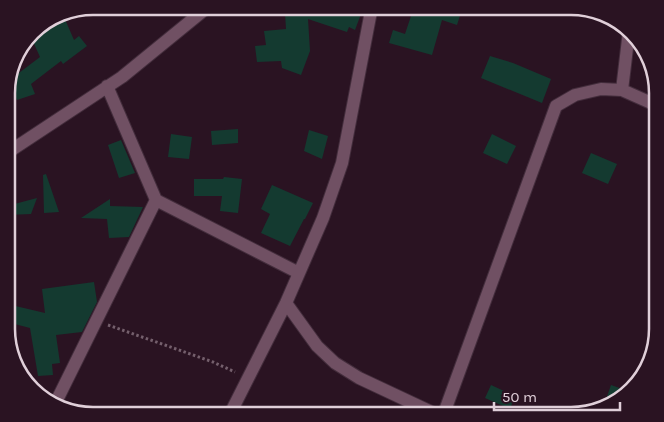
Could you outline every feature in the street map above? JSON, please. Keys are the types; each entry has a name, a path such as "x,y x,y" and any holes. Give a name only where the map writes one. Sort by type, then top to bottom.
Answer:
{"street":[{"path":"15,148 122,77 198,15"},
{"path":"233,407 286,303 323,218 342,163 370,15"},
{"path":"622,90 628,40"},
{"path":"108,86 156,200 299,273"},
{"path":"445,407 556,106 575,95 602,89 622,90 649,102"},
{"path":"59,399 156,200"},
{"path":"286,303 318,346 334,363 359,378 422,407"}],"path":[{"path":"97,321 213,362 247,378"}],"building":[{"path":"285,15 361,15 355,30 349,27 347,32 308,19 310,51 301,75 282,68 281,61 257,62 255,46 266,45 264,31 286,29"},
{"path":"411,15 460,15 457,25 442,20 432,55 389,43 393,30 405,34"},
{"path":"65,20 74,40 79,36 87,46 63,64 61,61 31,84 35,94 17,100 15,93 18,74 40,57 34,43 42,34"},
{"path":"490,56 513,63 551,79 542,103 481,78"},
{"path":"238,129 238,143 212,145 211,131"},
{"path":"309,130 328,136 322,159 304,151"},
{"path":"171,134 192,137 189,159 168,157"},
{"path":"492,134 516,146 507,164 483,153"},
{"path":"121,140 135,173 119,178 108,145"},
{"path":"591,153 617,164 608,184 582,173"},
{"path":"46,174 59,212 44,213 43,175"},
{"path":"224,177 242,179 238,213 220,211 222,196 194,196 194,179 223,179"},
{"path":"272,185 313,203 290,246 261,233 270,214 261,209"},
{"path":"37,198 31,214 15,215 15,204"},
{"path":"110,199 110,206 143,207 129,237 109,238 107,219 81,218"},
{"path":"94,282 97,302 82,332 56,335 60,363 52,364 53,375 38,376 30,328 15,324 15,306 45,313 42,289"},
{"path":"491,385 515,396 511,407 505,407 485,398"},
{"path":"611,385 621,389 610,396 606,398"}]}
